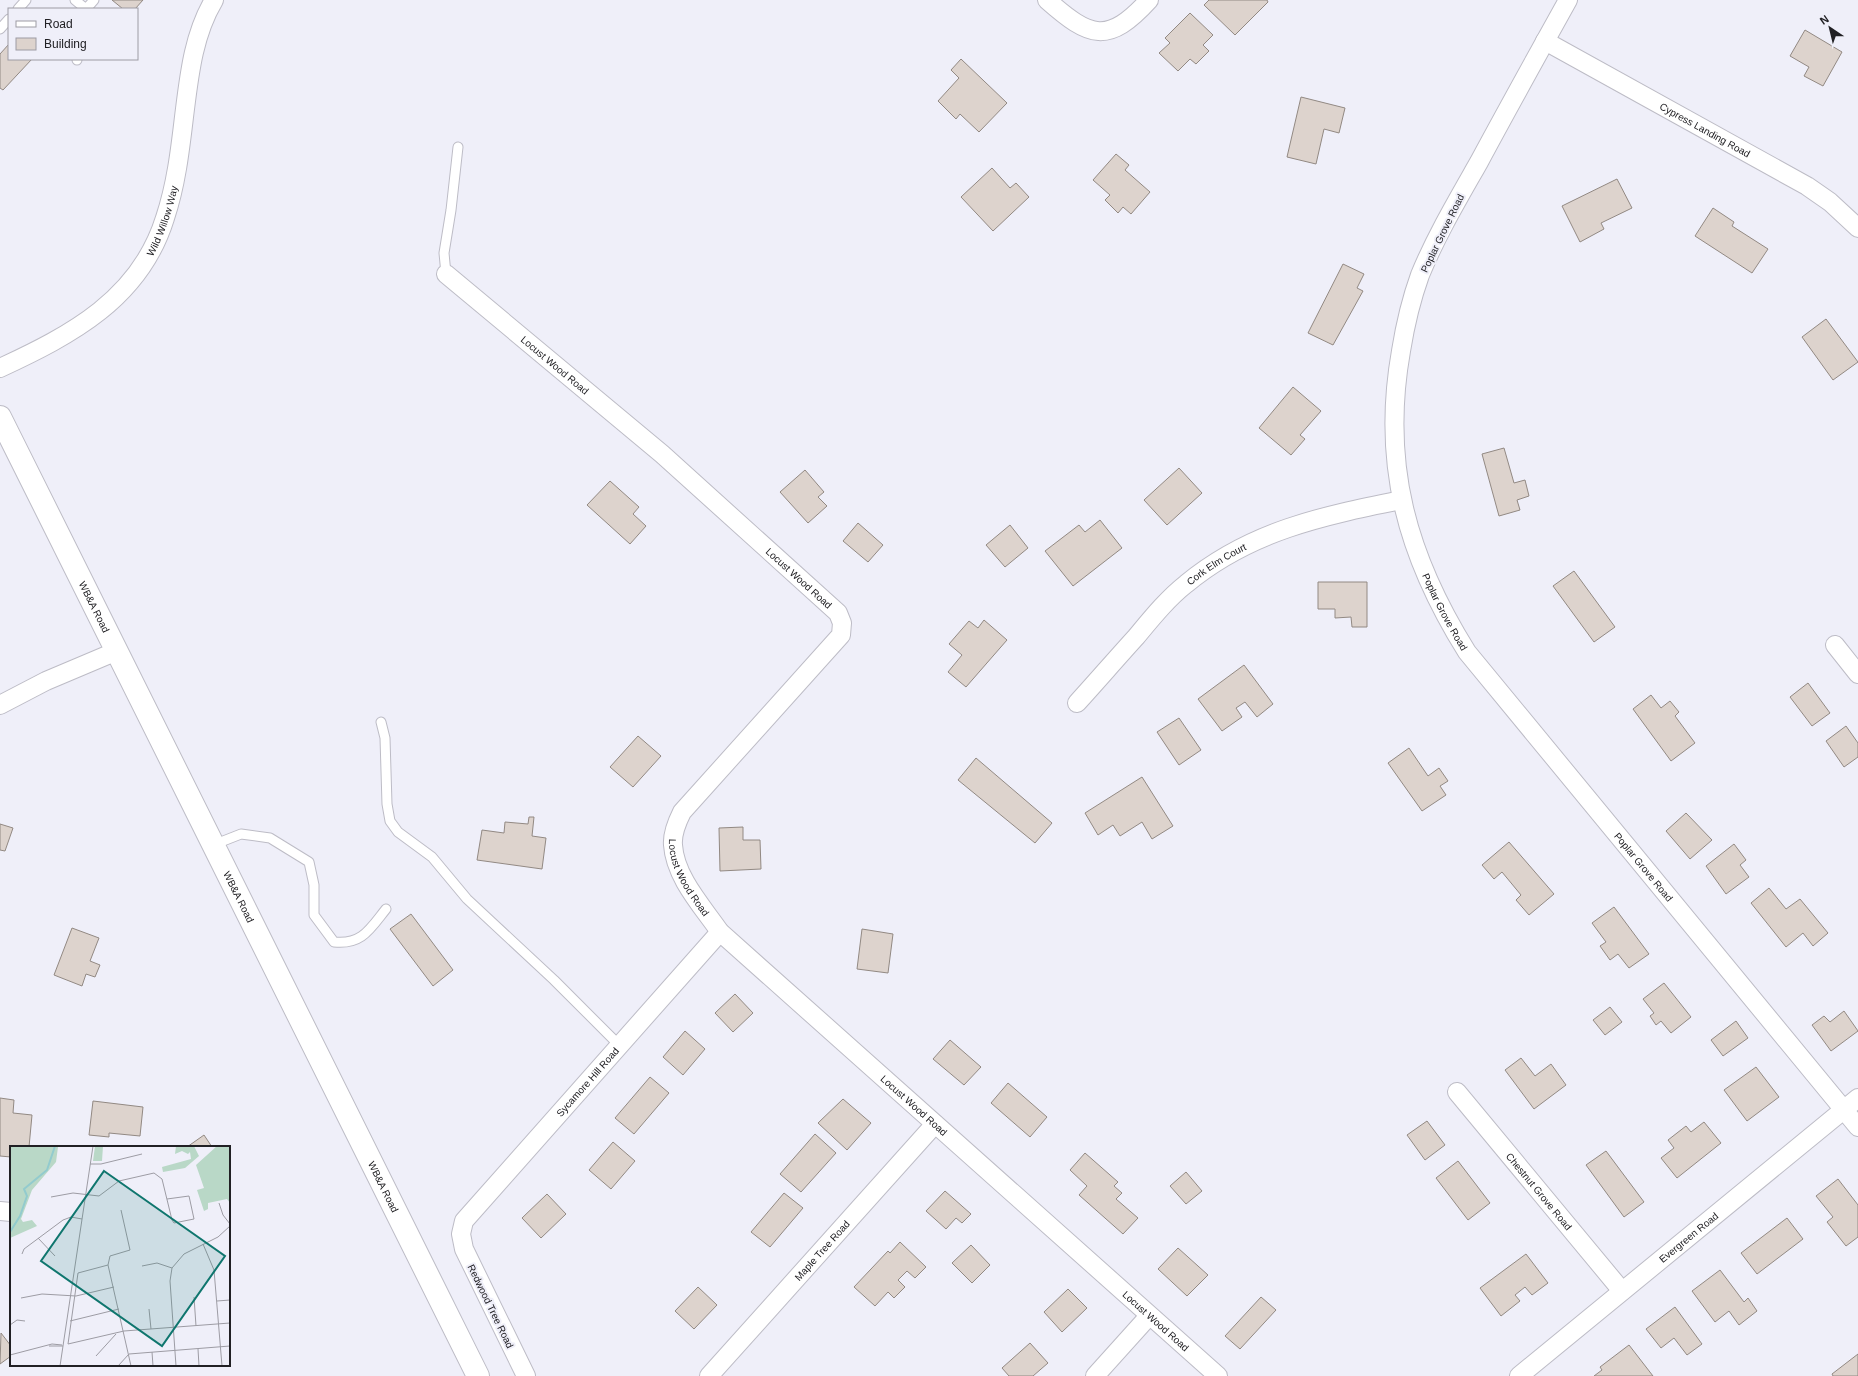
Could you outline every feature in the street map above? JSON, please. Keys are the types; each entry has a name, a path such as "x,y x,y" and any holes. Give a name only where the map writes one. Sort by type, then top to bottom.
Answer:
{"street":[{"name":"Wild Willow Way","path":"0,368 74,330 103,310 122,291 143,264 165,220 172,194 195,50 214,0"},
{"path":"1047,0 1076,23 1094,32 1107,32 1121,26 1135,15 1149,0"},
{"name":"Poplar Grove Road","path":"1568,0 1448,217 1420,276 1404,336 1397,376 1394,436 1396,474 1401,500 1416,552 1434,594 1467,652 1858,1127"},
{"name":"Cypress Landing Road","path":"1545,41 1807,186 1830,202 1858,228"},
{"name":"Locust Wood Road","path":"446,274 668,459 838,613 842,623 841,635 682,812 675,828 672,844 676,864 689,888 720,932 1218,1376"},
{"name":"WB&A Road","path":"0,417 478,1376"},
{"name":"Cork Elm Court","path":"1077,703 1156,614 1185,585 1215,562 1244,545 1302,522 1401,500"},
{"path":"1835,645 1858,674"},
{"path":"0,705 46,680 117,651"},
{"name":"Sycamore Hill Road","path":"461,1234 464,1221 472,1210 720,932"},
{"name":"Chestnut Grove Road","path":"1457,1092 1622,1291"},
{"name":"Evergreen Road","path":"1519,1376 1858,1098"},
{"name":"Maple Tree Road","path":"710,1376 935,1124"},
{"path":"0,1211 10,1212"},
{"name":"Redwood Tree Road","path":"461,1234 464,1249 526,1376"},
{"path":"1095,1376 1149,1316"}],"lane":[{"path":"19,8 26,0"},
{"path":"75,0 85,8"},
{"path":"87,8 94,0"},
{"path":"0,29 8,20"},
{"path":"446,274 444,253 451,210 458,147"},
{"path":"381,722 385,738 386,804 390,821 398,832 432,857 467,899 554,980 619,1045"},
{"path":"213,845 241,834 270,838 309,862 314,885 314,915 334,942 348,943 367,933 386,908"}],"building":[{"path":"112,0 143,0 136,8 122,8"},
{"path":"1209,0 1267,0 1268,2 1235,35 1204,5"},
{"path":"1190,13 1213,35 1203,45 1209,51 1196,64 1190,59 1178,71 1159,53 1170,43 1165,38"},
{"path":"1805,30 1842,52 1823,86 1804,76 1809,67 1790,56"},
{"path":"8,45 8,60 31,60 3,90 0,88 0,54"},
{"path":"961,59 1007,103 979,132 960,114 956,119 938,101 959,78 951,70"},
{"path":"1301,97 1345,108 1339,133 1324,129 1316,164 1287,157"},
{"path":"1116,154 1129,165 1125,170 1150,192 1131,214 1123,207 1118,213 1105,200 1110,195 1093,180"},
{"path":"992,168 1010,188 1016,183 1029,197 993,231 961,197"},
{"path":"1617,179 1632,208 1601,223 1604,229 1580,242 1562,206"},
{"path":"1713,208 1734,222 1732,226 1768,249 1752,273 1695,236"},
{"path":"1343,264 1364,274 1357,288 1363,291 1333,345 1308,333"},
{"path":"1826,319 1858,362 1833,380 1802,337"},
{"path":"1293,387 1321,411 1300,435 1305,439 1291,455 1259,428"},
{"path":"1504,448 1514,483 1525,480 1529,496 1517,500 1520,510 1499,516 1482,454"},
{"path":"1179,468 1202,493 1167,525 1144,500"},
{"path":"805,470 824,492 818,497 827,506 808,523 780,492"},
{"path":"610,481 639,507 633,514 646,526 630,544 587,505"},
{"path":"1100,520 1122,548 1073,586 1045,551 1079,525 1085,532"},
{"path":"858,523 883,545 868,562 843,541"},
{"path":"1010,525 1028,548 1005,567 986,545"},
{"path":"1574,571 1615,627 1594,642 1553,586"},
{"path":"1318,582 1367,582 1367,627 1352,627 1351,617 1335,618 1335,609 1318,609"},
{"path":"984,620 1007,640 966,687 948,672 962,655 949,644 969,621 978,628"},
{"path":"1244,665 1273,704 1257,717 1245,702 1236,708 1242,717 1222,731 1198,699"},
{"path":"1808,683 1830,713 1812,726 1790,697"},
{"path":"1651,695 1661,708 1670,701 1679,712 1675,716 1695,743 1671,761 1633,709"},
{"path":"1179,718 1201,750 1179,765 1157,732"},
{"path":"1846,726 1858,743 1858,757 1844,767 1826,741"},
{"path":"638,736 661,756 633,787 610,767"},
{"path":"1409,748 1428,776 1439,768 1448,781 1440,786 1446,795 1422,811 1388,763"},
{"path":"976,758 1052,823 1035,843 958,780"},
{"path":"1142,777 1173,826 1152,839 1142,822 1120,836 1113,825 1098,835 1085,813"},
{"path":"1686,813 1712,840 1690,859 1666,831"},
{"path":"529,817 534,817 532,836 546,838 542,869 477,860 482,830 504,833 505,822 528,824"},
{"path":"0,824 13,828 5,851 0,850"},
{"path":"743,827 743,840 760,840 761,869 720,871 719,828"},
{"path":"1509,842 1554,894 1529,915 1516,900 1521,895 1502,872 1494,879 1482,865"},
{"path":"1734,844 1746,860 1740,865 1749,877 1726,894 1706,866"},
{"path":"1769,888 1786,909 1800,899 1828,933 1813,946 1803,933 1786,947 1751,903"},
{"path":"1614,907 1649,954 1629,968 1618,954 1610,960 1600,946 1606,942 1592,923"},
{"path":"411,914 453,970 433,986 390,929"},
{"path":"72,928 99,938 90,961 100,965 95,977 86,974 82,986 54,975"},
{"path":"862,929 893,934 888,973 857,969"},
{"path":"1664,983 1691,1017 1671,1033 1661,1021 1656,1025 1650,1016 1654,1013 1643,999"},
{"path":"735,994 753,1013 733,1032 715,1013"},
{"path":"1610,1007 1622,1022 1605,1035 1593,1020"},
{"path":"1844,1011 1858,1031 1831,1051 1812,1025 1824,1016 1830,1022"},
{"path":"1736,1021 1748,1038 1723,1056 1711,1040"},
{"path":"685,1031 705,1049 683,1075 663,1057"},
{"path":"950,1040 981,1067 964,1085 933,1059"},
{"path":"1521,1058 1535,1076 1551,1064 1566,1085 1534,1109 1505,1070"},
{"path":"1756,1067 1779,1097 1747,1121 1724,1090"},
{"path":"650,1077 669,1093 634,1134 615,1118"},
{"path":"1008,1083 1047,1117 1030,1137 991,1103"},
{"path":"0,1098 14,1100 13,1113 32,1115 29,1146 10,1146 10,1157 0,1156"},
{"path":"843,1099 871,1123 847,1150 818,1123"},
{"path":"93,1101 143,1107 140,1136 109,1133 109,1137 89,1135"},
{"path":"1427,1121 1445,1145 1425,1160 1407,1135"},
{"path":"1704,1122 1721,1143 1677,1178 1661,1158 1674,1148 1668,1140 1686,1126 1691,1132"},
{"path":"815,1134 836,1153 801,1192 780,1174"},
{"path":"204,1135 211,1146 188,1146"},
{"path":"613,1142 635,1161 611,1189 589,1170"},
{"path":"1606,1151 1644,1202 1624,1217 1586,1165"},
{"path":"1085,1153 1118,1182 1114,1186 1122,1193 1116,1199 1138,1218 1123,1234 1079,1195 1087,1186 1070,1170"},
{"path":"1458,1161 1490,1203 1468,1220 1436,1178"},
{"path":"1186,1172 1202,1191 1186,1204 1170,1186"},
{"path":"1838,1179 1858,1205 1858,1237 1846,1246 1827,1222 1833,1217 1816,1196"},
{"path":"945,1191 971,1214 962,1223 956,1218 946,1229 926,1211"},
{"path":"784,1193 803,1208 770,1247 751,1232"},
{"path":"547,1194 566,1214 541,1238 522,1218"},
{"path":"1787,1218 1803,1239 1757,1274 1741,1253"},
{"path":"900,1242 926,1267 915,1278 907,1271 898,1280 905,1287 894,1298 888,1292 875,1306 854,1287 888,1251 890,1253"},
{"path":"971,1245 990,1265 972,1283 952,1263"},
{"path":"1178,1248 1208,1275 1187,1296 1158,1269"},
{"path":"1526,1254 1548,1283 1532,1295 1525,1287 1515,1295 1520,1301 1501,1316 1480,1288"},
{"path":"1720,1270 1744,1302 1748,1298 1757,1311 1739,1325 1729,1311 1715,1322 1692,1291"},
{"path":"698,1287 717,1305 694,1329 675,1311"},
{"path":"1068,1289 1087,1308 1062,1332 1044,1312"},
{"path":"1261,1297 1276,1310 1240,1349 1225,1336"},
{"path":"1675,1307 1702,1344 1687,1355 1674,1338 1661,1348 1646,1329"},
{"path":"1,1333 10,1345 10,1357 0,1364"},
{"path":"1030,1343 1048,1363 1033,1376 1009,1376 1002,1368"},
{"path":"1629,1345 1653,1376 1594,1376 1602,1370 1600,1367"},
{"path":"1858,1354 1858,1376 1833,1376 1832,1374"}]}
